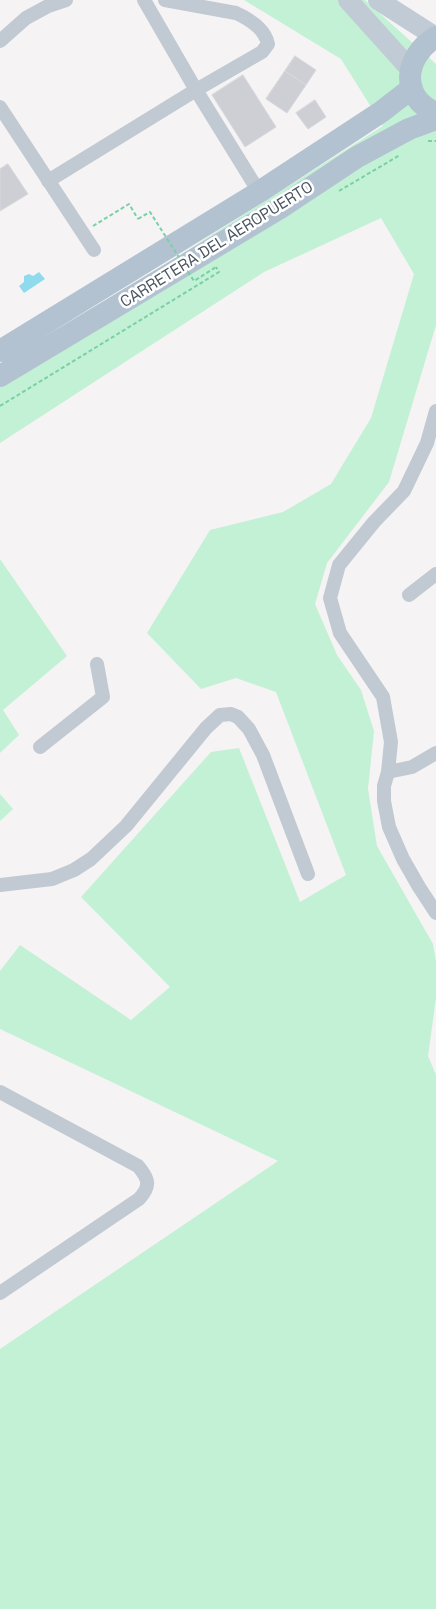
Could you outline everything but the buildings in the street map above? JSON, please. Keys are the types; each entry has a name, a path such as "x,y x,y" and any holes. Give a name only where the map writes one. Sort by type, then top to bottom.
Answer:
{"main road":[{"path":"348,0 411,79 419,101 436,113"},
{"path":"378,0 436,37 419,50 414,60 411,79"},
{"name":"CARRETERA DEL AEROPUERTO","path":"0,351 260,192 381,112 411,79"},
{"name":"CARRETERA DEL AEROPUERTO","path":"0,376 280,208 356,157 409,129 436,119"},
{"path":"101,290 112,309"}],"street":[{"path":"0,41 26,18 48,6 66,0"},
{"path":"144,0 196,90 260,192"},
{"path":"48,180 266,48 268,41 260,30 236,13 165,0"},
{"path":"0,107 94,250"},
{"path":"436,411 427,443 404,491 374,522 339,565 330,598 340,633 383,697 391,742 388,772 384,786 384,802 389,827 418,887 436,912"},
{"path":"409,595 436,574"},
{"path":"40,747 103,697 97,664"},
{"path":"0,885 52,879 74,870 91,859 126,826 206,728 220,715 231,714 238,717 249,729 263,755 308,874"},
{"path":"388,772 412,767 436,753"},
{"path":"0,1092 138,1166 145,1174 148,1183 147,1190 139,1199 0,1293"}],"path":[{"path":"0,406 220,272 216,267 194,281 150,212 138,219 129,204 82,233"}],"green space":[{"path":"244,0 365,0 436,64 436,325 389,482 327,563 315,604 337,655 361,690 374,731 368,789 377,846 433,944 436,961 436,998 428,1056 436,1075 436,1609 0,1609 0,1349 278,1161 0,1029 0,971 20,945 131,1020 170,987 81,897 211,752 239,748 300,902 346,875 276,692 236,678 201,689 147,633 210,530 283,512 331,484 371,418 414,274 381,218 264,272 0,443 0,365 180,255 383,126 341,59"},
{"path":"0,559 67,656 3,710 19,735 0,753"},
{"path":"0,794 13,809 0,821"}],"water":[{"path":"39,272 45,279 24,293 19,286 24,282 24,276 29,274 33,276"}]}
